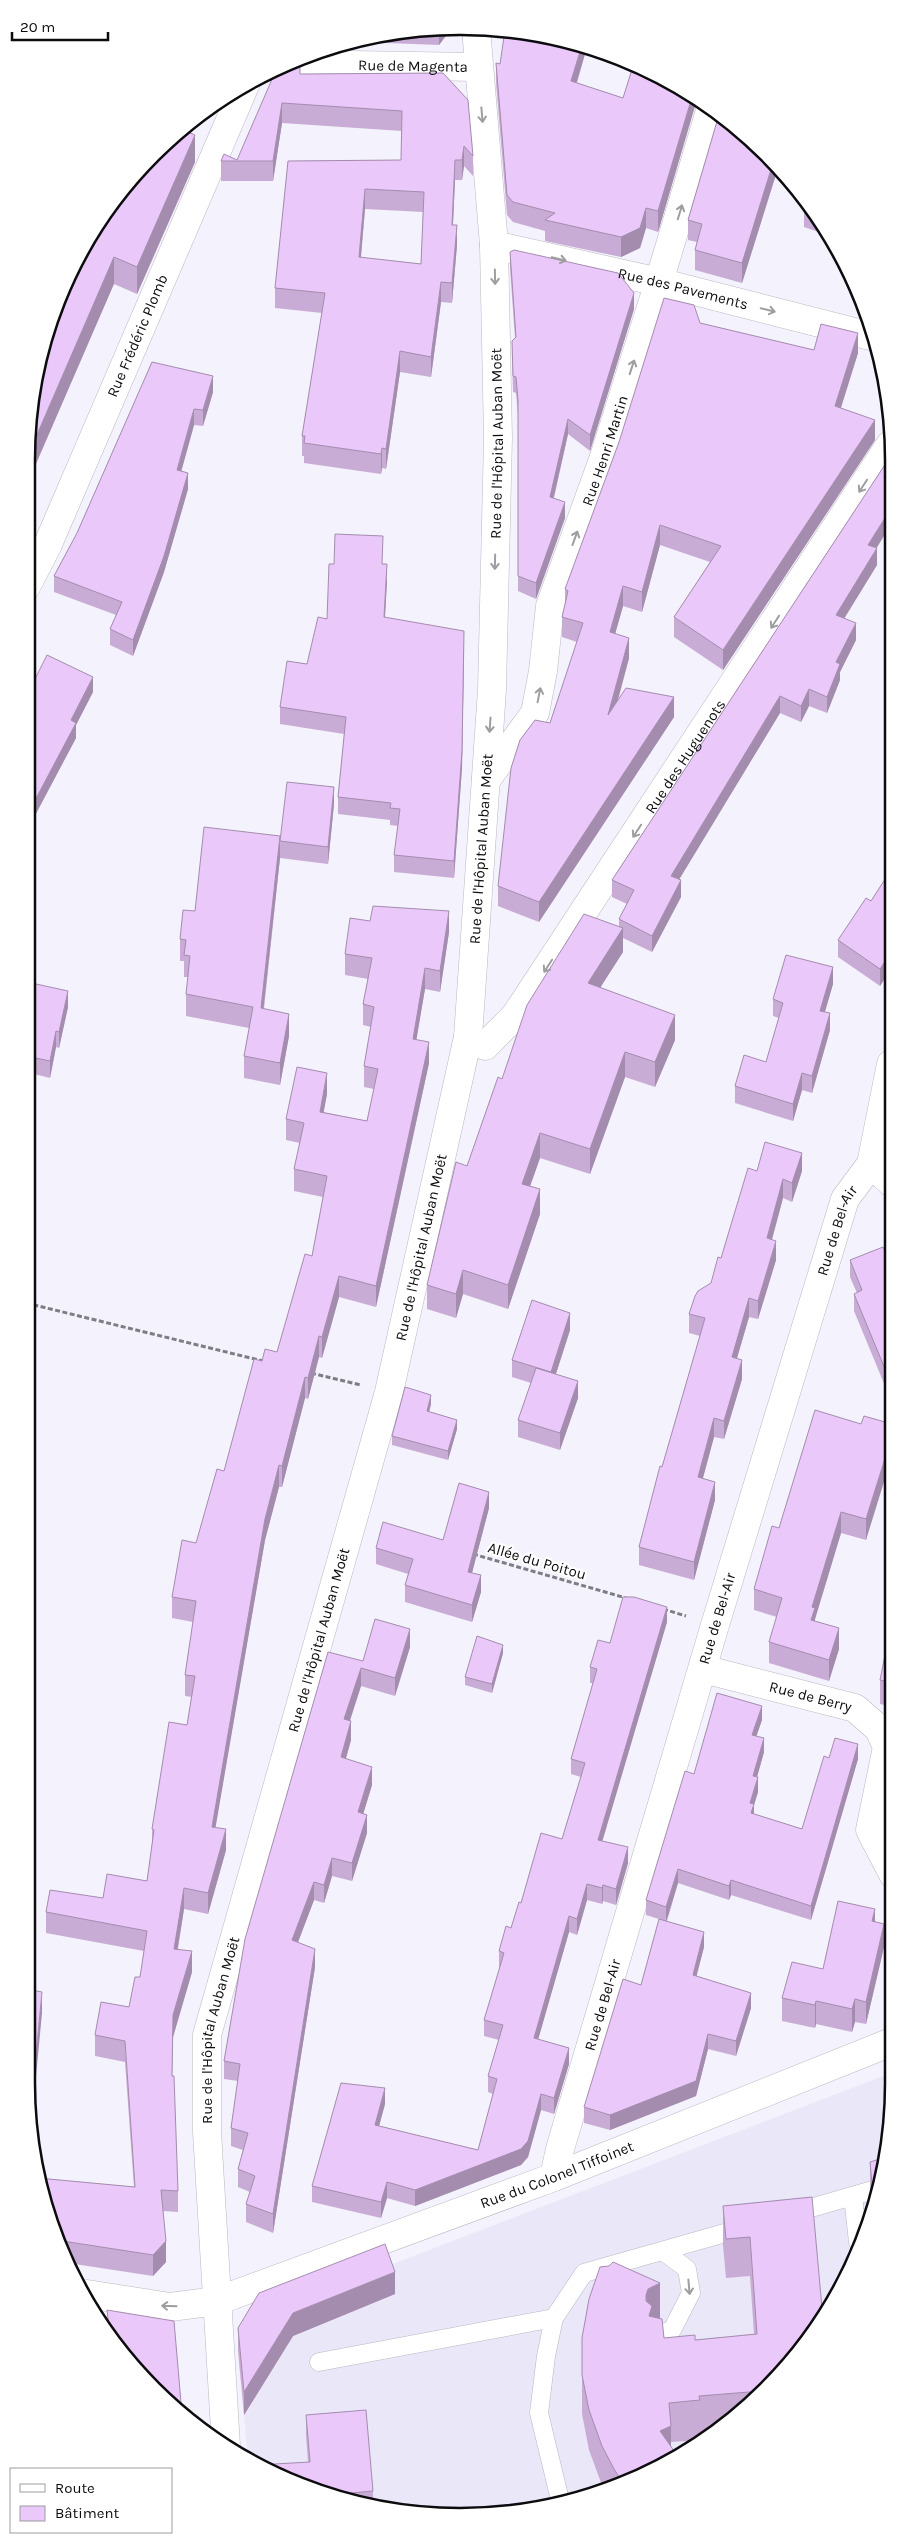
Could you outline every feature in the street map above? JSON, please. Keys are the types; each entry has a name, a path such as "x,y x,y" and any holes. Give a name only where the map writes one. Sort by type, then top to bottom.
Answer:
{"street":[{"name":"Rue de l'Hôpital Auban Moët","path":"225,2437 206,2132 206,2035 389,1392 468,1037 492,690 498,438 494,245 477,67 476,36"},
{"name":"Rue de Magenta","path":"305,64 477,67"},
{"name":"Rue Frédéric Plomb","path":"35,569 48,544 240,97"},
{"name":"Rue Henri Martin","path":"486,780 535,713 543,671 550,606 604,457 709,116"},
{"name":"Rue des Pavements","path":"494,245 659,282 866,335"},
{"name":"Rue des Huguenots","path":"468,1037 485,1046 515,1016 885,453"},
{"name":"Rue de Bel-Air","path":"554,2177 566,2130 715,1624 845,1199 872,1164 885,1099"},
{"path":"872,1164 885,1176"},
{"name":"Rue de Berry","path":"703,1669 855,1708 879,1729 885,1739"},
{"name":"Rue de Berry","path":"885,1768 870,1830 885,1859"},
{"name":"Rue du Colonel Tiffoinet","path":"91,2295 170,2307 217,2301 554,2177 885,2045"}],"lane":[{"path":"777,2218 872,2191"},
{"path":"853,2196 857,2234"},
{"path":"560,2496 539,2413 546,2356 554,2318 589,2279 663,2251 758,2224"},
{"path":"656,2336 672,2330 691,2293 687,2269 663,2251"},
{"path":"319,2362 554,2318"}],"path":[{"path":"35,1305 264,1361"},
{"path":"302,1371 389,1392"},
{"name":"Allée du Poitou","path":"467,1552 629,1599"},
{"path":"658,1608 715,1624"}],"shaded area":[{"path":"885,2075 881,2138 871,2193 853,2246 828,2296 813,2319 780,2363 740,2403 719,2420 672,2451 623,2476 570,2494 543,2500 488,2507 460,2508 432,2507 377,2500 350,2494 297,2476 247,2451 239,2363 270,2311"}],"building":[{"path":"504,38 543,43 580,52 571,81 623,98 631,71 690,103 658,211 646,208 640,228 621,237 545,220 555,213 513,202 507,195 496,63 500,64"},
{"path":"300,66 300,74 443,73 468,100 473,156 464,146 462,160 455,160 452,225 457,225 452,283 441,282 431,357 400,351 386,449 382,448 381,454 304,443 305,436 302,436 325,293 275,288 288,161 401,160 402,111 282,103 273,161 221,161 224,154 237,160 272,79","holes":["365,189 424,192 421,264 359,257"]},
{"path":"717,122 740,140 771,170 742,263 695,250 702,224 688,220"},
{"path":"189,133 195,135 137,267 114,257 36,437 43,377 49,350 67,297 92,247 123,201 159,159"},
{"path":"514,250 618,273 634,293 590,435 568,419 550,497 565,502 536,583 518,576 518,400 516,377 513,376 512,341 516,337 510,252"},
{"path":"664,298 694,305 700,323 814,350 821,324 858,333 835,406 875,420 723,650 674,617 721,546 660,525 642,592 623,586 610,632 629,638 608,715 626,688 674,697 539,902 498,886 511,768 520,740 535,720 550,723 583,623 562,617 568,591 565,589 619,442"},
{"path":"152,362 213,376 203,410 194,409 177,470 188,473 164,556 133,640 110,629 122,602 54,576 77,533"},
{"path":"885,465 885,518 868,545 877,548 836,615 856,623 836,662 840,664 827,697 809,689 801,706 780,696 671,876 681,880 652,936 619,919 634,890 612,880"},
{"path":"335,534 383,536 382,564 387,564 384,617 464,631 462,751 454,861 394,855 400,809 390,808 391,803 338,797 346,717 280,707 287,661 307,664 318,617 327,619 329,564 334,564"},
{"path":"47,655 93,677 71,720 76,723 35,800 35,679"},
{"path":"287,782 334,787 328,847 280,841"},
{"path":"204,827 280,836 261,1008 289,1014 280,1063 244,1056 253,1007 186,994 190,956 184,955 186,940 180,939 183,910 195,911"},
{"path":"885,879 885,961 880,969 838,940 866,898 871,901"},
{"path":"373,906 449,911 440,971 425,968 413,1039 429,1042 376,1286 339,1276 322,1337 319,1336 308,1378 305,1377 282,1466 279,1465 265,1519 212,1827 226,1829 208,1893 184,1888 174,1949 192,1951 173,2015 172,2076 174,2076 178,2191 161,2190 166,2241 153,2255 65,2241 46,2179 135,2187 125,2041 95,2035 101,2002 129,2007 135,1977 140,1977 147,1931 46,1912 50,1890 103,1898 107,1874 147,1881 154,1830 152,1829 169,1722 187,1725 195,1676 185,1675 196,1601 172,1597 182,1540 196,1543 217,1469 224,1471 254,1359 262,1361 265,1349 277,1352 305,1254 312,1256 327,1176 294,1169 304,1123 286,1119 297,1067 327,1073 320,1112 367,1121 378,1069 364,1066 374,1007 363,1004 372,958 345,954 350,918 370,921"},
{"path":"584,914 623,928 588,983 675,1015 655,1062 625,1052 590,1149 540,1133 522,1184 540,1189 508,1285 463,1270 456,1294 427,1285 456,1162 467,1166 498,1077 502,1079 527,1005"},
{"path":"786,955 833,967 820,1011 830,1013 812,1076 802,1073 793,1104 735,1086 744,1055 766,1062 783,1003 773,999"},
{"path":"35,984 68,991 59,1032 56,1031 50,1061 35,1058"},
{"path":"765,1142 802,1153 792,1183 783,1179 767,1238 776,1241 758,1301 749,1298 732,1357 742,1360 724,1421 714,1418 698,1477 715,1482 694,1562 639,1547 660,1466 662,1467 705,1318 689,1314 698,1291 711,1283 718,1257 721,1258 748,1168 757,1171"},
{"path":"883,1247 885,1251 885,1369 854,1294 862,1290 850,1260"},
{"path":"532,1300 570,1313 551,1372 512,1360"},
{"path":"536,1368 578,1381 560,1433 518,1420"},
{"path":"405,1387 431,1395 427,1411 457,1420 448,1451 392,1436"},
{"path":"815,1410 861,1424 864,1416 885,1422 885,1458 866,1519 841,1512 812,1607 815,1608 811,1620 839,1628 829,1660 769,1642 782,1598 754,1589 772,1526 779,1528"},
{"path":"459,1483 489,1492 468,1572 481,1575 472,1605 405,1585 413,1559 376,1548 383,1522 443,1540"},
{"path":"623,1597 634,1597 667,1607 598,1840 628,1847 616,1889 603,1885 602,1888 587,1884 577,1919 569,1916 534,2038 569,2048 554,2098 541,2094 528,2141 521,2149 415,2190 387,2182 381,2202 312,2186 341,2083 385,2088 375,2125 478,2150 497,2079 488,2076 503,2025 484,2020 504,1953 499,1951 506,1926 511,1928 519,1902 521,1903 541,1833 562,1839 585,1763 571,1759 597,1669 590,1667 598,1640 610,1643"},
{"path":"375,1619 410,1629 395,1678 361,1668 344,1719 351,1721 341,1757 372,1767 358,1812 367,1815 352,1863 332,1858 324,1885 314,1882 292,1940 315,1949 273,2214 246,2204 255,2176 238,2169 248,2133 231,2128 240,2064 224,2061 245,1939 328,1652 363,1661"},
{"path":"477,1636 503,1645 492,1684 465,1677"},
{"path":"885,1655 885,1681 880,1680"},
{"path":"717,1693 762,1706 752,1735 764,1738 753,1776 758,1777 750,1803 754,1804 751,1813 802,1829 824,1756 829,1758 835,1738 858,1744 811,1906 731,1880 729,1886 678,1869 666,1907 646,1900 685,1771 694,1774"},
{"path":"838,1901 875,1909 872,1921 884,1924 866,2002 855,1999 852,2009 816,2001 815,2005 782,1998 792,1962 823,1969"},
{"path":"659,1919 704,1932 693,1975 751,1993 736,2041 708,2034 696,2081 610,2115 584,2107 623,1979 641,1985"},
{"path":"35,1991 42,1992 35,2066"},
{"path":"878,2160 872,2187 870,2162"},
{"path":"812,2197 822,2306 797,2342 752,2392 699,2396 700,2400 669,2403 671,2426 660,2431 674,2450 619,2477 602,2446 589,2410 582,2375 582,2338 589,2299 600,2267 609,2266 613,2262 660,2283 648,2289 646,2301 652,2306 649,2316 662,2319 664,2338 695,2335 695,2340 757,2334 750,2237 726,2239 723,2206"},
{"path":"385,2244 395,2272 293,2313 244,2392 238,2328 259,2293"},
{"path":"107,2310 174,2321 181,2404 140,2363 108,2321"},
{"path":"366,2410 373,2491 348,2493 297,2476 272,2464 310,2462 306,2415"}]}
